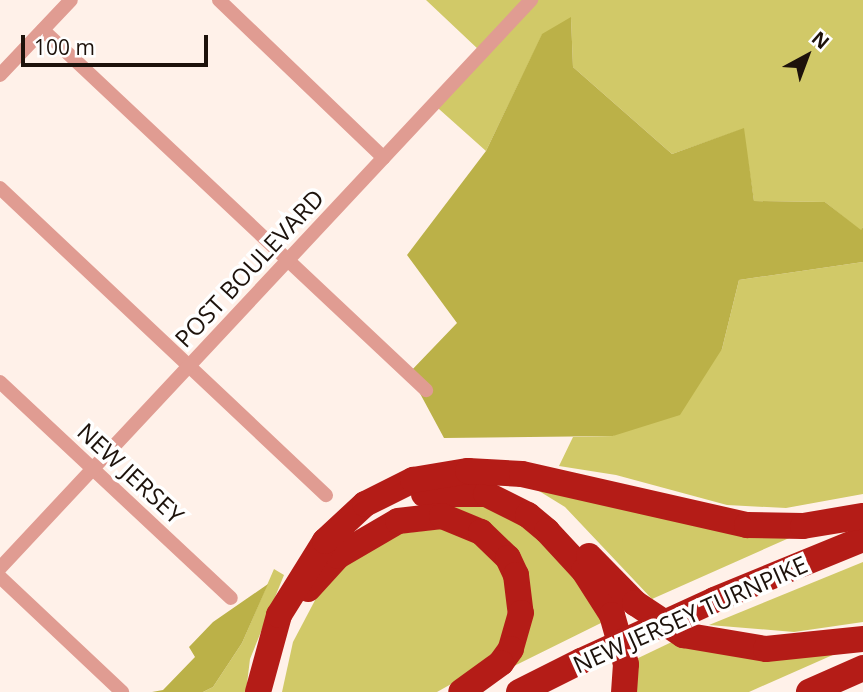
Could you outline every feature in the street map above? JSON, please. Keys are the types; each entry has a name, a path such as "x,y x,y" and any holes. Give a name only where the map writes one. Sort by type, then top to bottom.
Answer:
{"highway":[{"path":"258,692 279,615 325,541 365,504 414,480 442,474 522,474 747,525 803,526 863,516"},
{"path":"442,474 490,481 534,504 635,603 683,635 765,649 863,639"},
{"path":"271,692 280,647 302,596 334,549 371,517 419,495 452,491 486,494 528,515 584,571 622,640 624,692"},
{"path":"302,596 338,556 398,522 442,516 481,532 508,558 518,585 522,613 511,649 501,663 461,692"},
{"name":"NEW JERSEY TURNPIKE","path":"519,692 714,600 863,539"},
{"path":"809,692 863,668"}],"street":[{"path":"0,75 71,0"},
{"path":"219,0 384,158"},
{"name":"POST BOULEVARD","path":"0,568 531,0"},
{"path":"43,30 426,390"},
{"path":"0,188 190,364 326,495"},
{"name":"NEW JERSEY","path":"0,382 231,598"},
{"path":"0,577 122,692"}],"shaded area":[{"path":"426,0 863,0 861,231 825,202 754,201 743,129 672,154 573,67 571,18 542,35 486,151 430,101 479,50"},
{"path":"571,17 573,67 672,154 744,128 754,201 825,202 861,230 863,227 863,262 739,280 722,349 680,415 613,436 444,438 409,373 457,323 407,255 486,151 542,34"},
{"path":"863,262 863,494 786,508 727,505 616,475 559,466 573,437 613,436 722,349 739,280"},
{"path":"526,483 796,535 652,599 565,507"},
{"path":"463,497 516,517 573,576 603,622 512,667 514,548 483,519 432,502"},
{"path":"447,528 483,544 500,564 509,587 507,626 496,650 469,674 437,692 282,692 293,642 322,587 364,550 396,534"},
{"path":"863,562 863,622 794,632 709,625"},
{"path":"274,569 284,575 250,659 246,692 203,692 213,687 242,643"},
{"path":"268,584 242,643 213,687 203,692 152,692 163,690 195,657 189,647 213,622"},
{"path":"678,639 835,654 749,692 634,692 632,661"}]}
